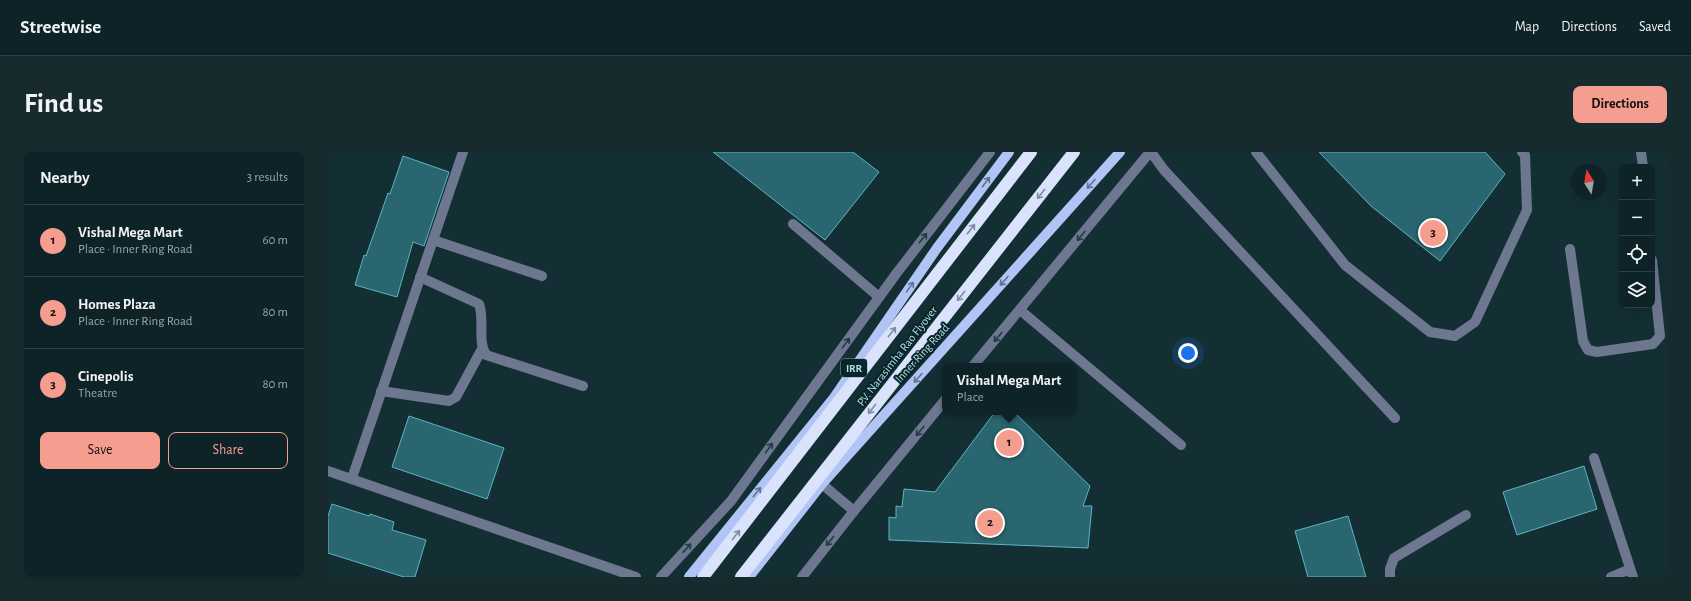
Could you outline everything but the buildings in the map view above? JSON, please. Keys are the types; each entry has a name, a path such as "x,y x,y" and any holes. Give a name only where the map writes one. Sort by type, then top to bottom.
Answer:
{"highway":[{"name":"P.V. Narasimha Rao Flyover","path":"703,577 1031,152"},
{"name":"P.V. Narasimha Rao Flyover","path":"741,577 1074,152"}],"main road":[{"name":"IRR","path":"689,577 721,535 833,399 937,248 1009,152"},
{"name":"Inner Ring Road","path":"749,577 822,484 1120,152"}],"street":[{"path":"352,478 463,152"},
{"path":"661,577 731,501 879,297 990,152"},
{"path":"976,363 1150,152 1164,170 1395,418"},
{"path":"1256,152 1345,265 1430,332 1455,336 1475,322 1527,210 1524,154 1522,152"},
{"path":"1642,152 1643,164"},
{"path":"793,224 879,297"},
{"path":"433,240 542,276"},
{"path":"1570,249 1583,341 1588,350 1597,352 1653,344 1660,336 1653,272"},
{"path":"382,391 449,401 456,397 482,349 482,313 480,304 420,277"},
{"path":"1020,310 1181,445"},
{"path":"482,349 486,355 583,386"},
{"path":"802,577 854,510 942,404"},
{"path":"1594,458 1632,573 1611,577"},
{"path":"328,471 636,577"},
{"path":"822,484 854,510"},
{"path":"1390,577 1390,569 1394,558 1466,515"}],"place":[{"name":"Cinepolis","path":"1433,233"},
{"name":"Vishal Mega Mart","path":"1009,443"},
{"name":"Homes Plaza","path":"990,523"}]}
